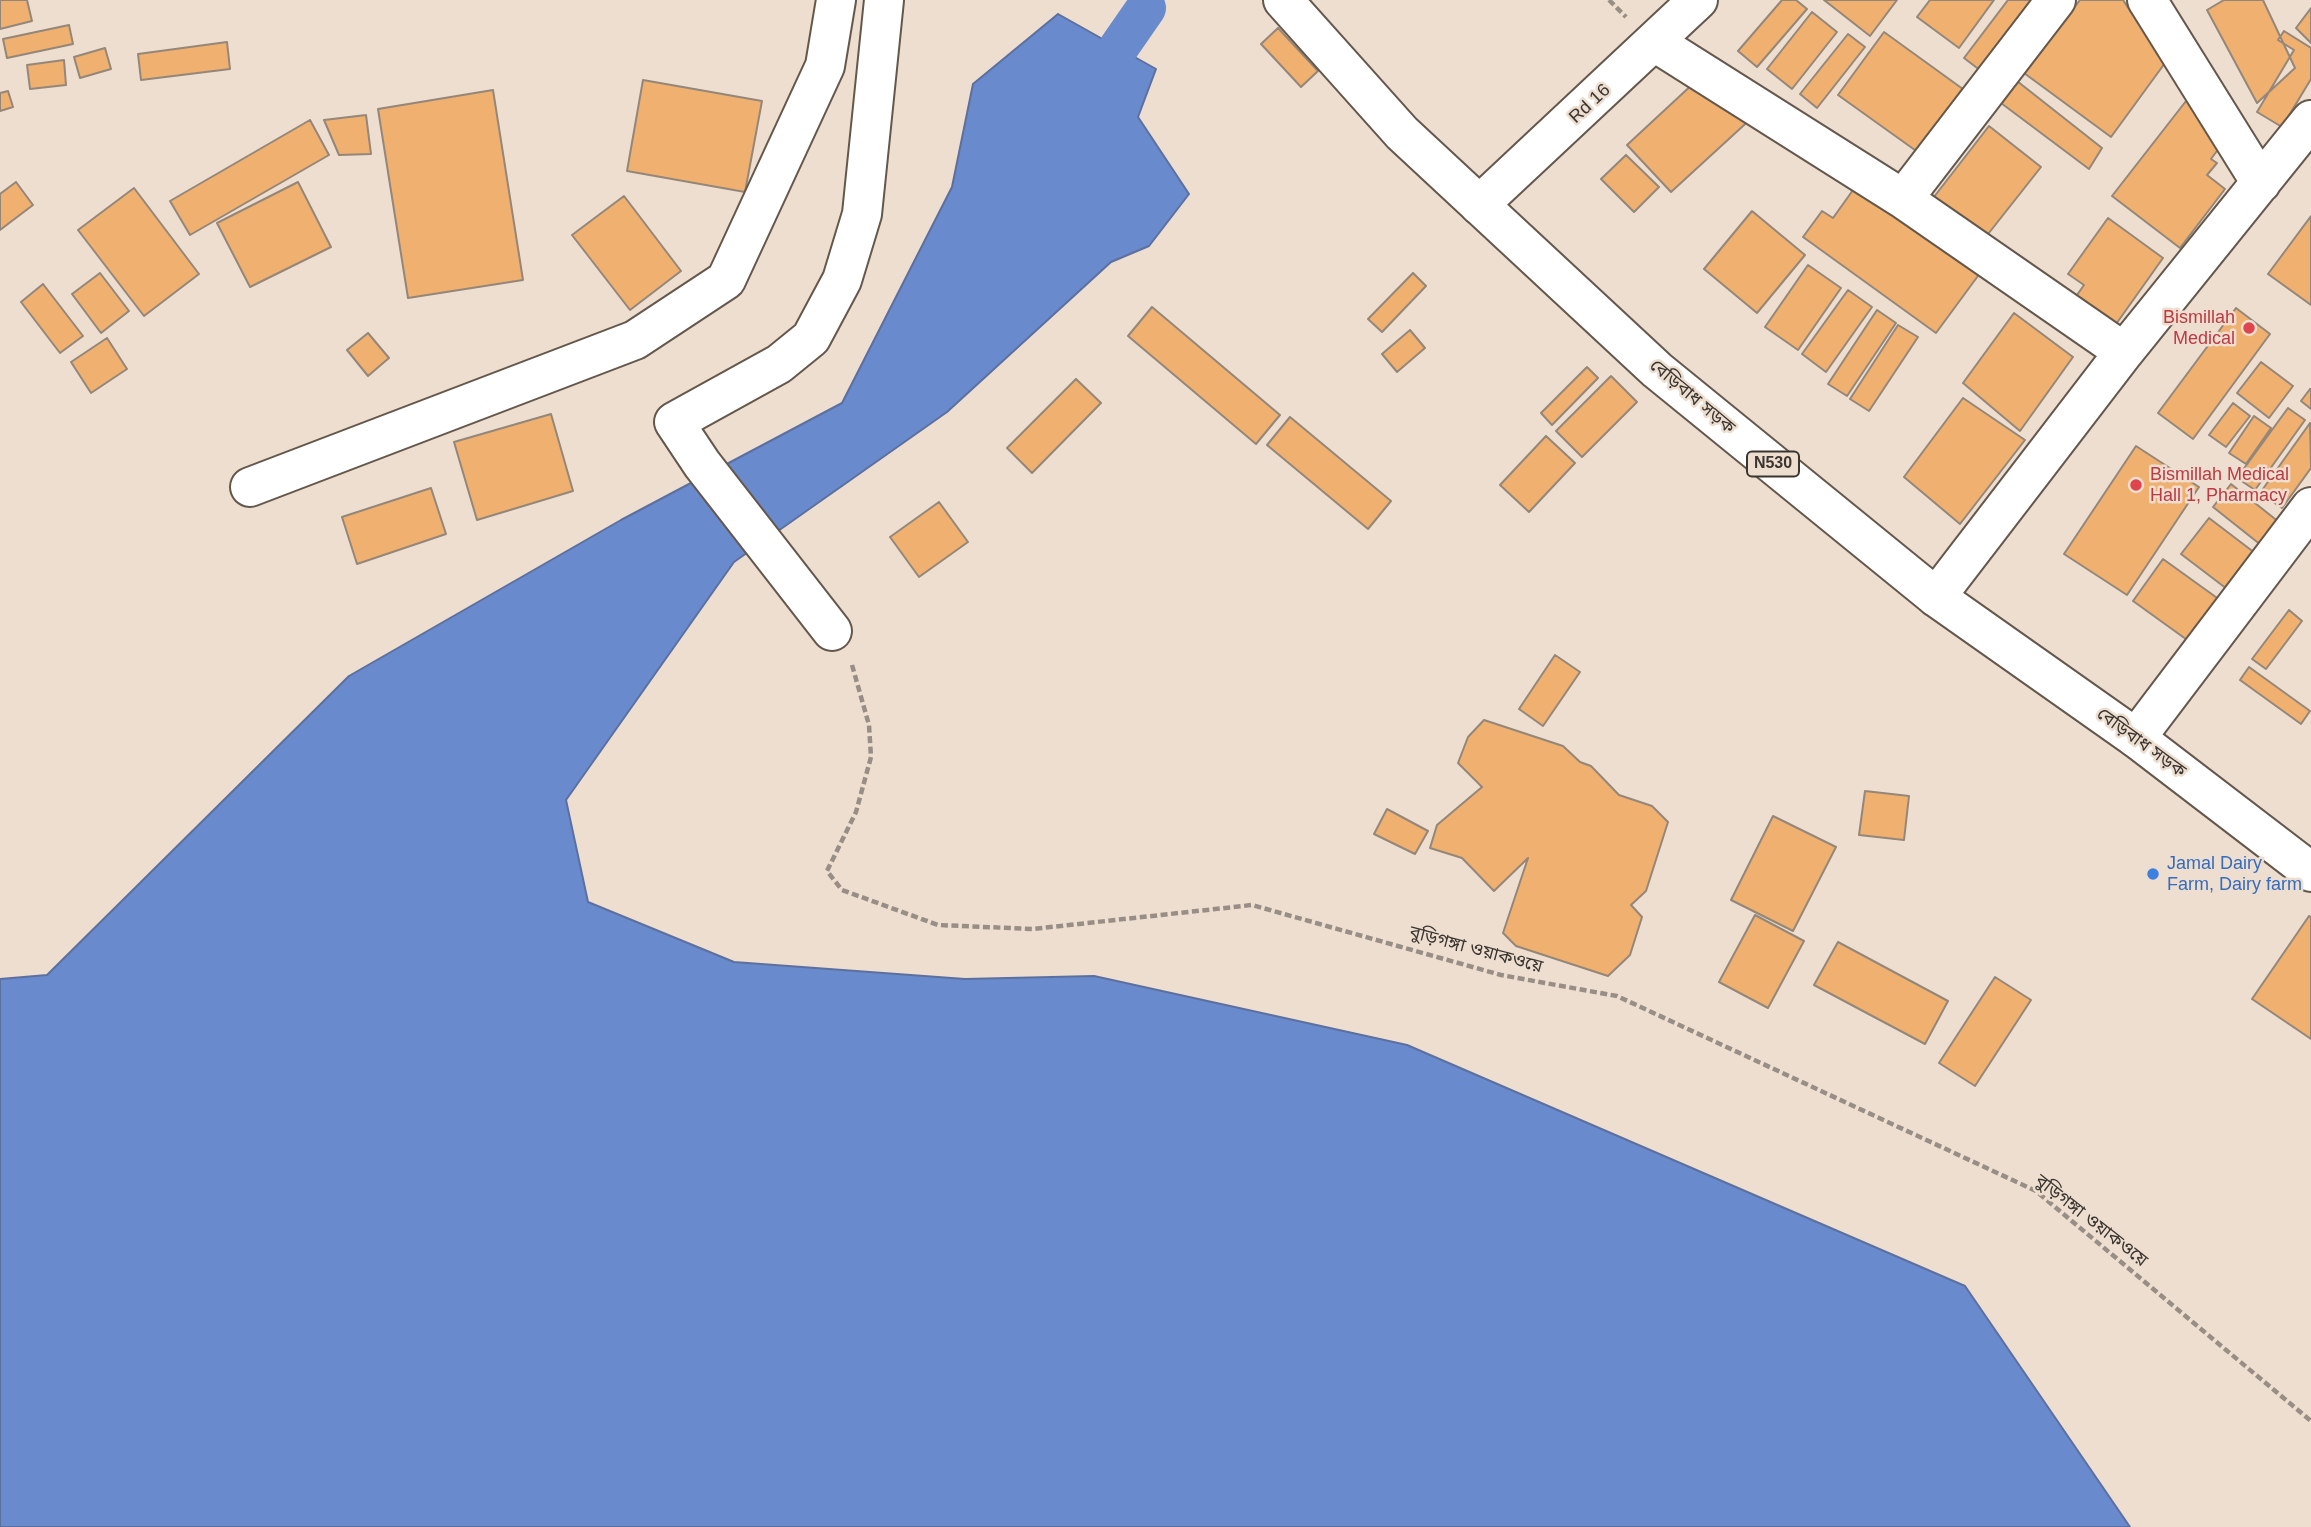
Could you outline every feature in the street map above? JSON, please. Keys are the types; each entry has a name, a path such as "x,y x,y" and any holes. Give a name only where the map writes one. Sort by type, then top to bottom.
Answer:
{"main road":[{"path":"250,487 635,340 726,280 825,66 836,0"},
{"path":"832,631 702,464 674,422 779,364 811,338 842,280 862,214 884,0"},
{"name":"বেড়িবাধ সড়ক","path":"1283,0 1402,133 1657,370 1936,597 2136,738 2311,872"},
{"name":"Rd 16","path":"1479,205 1656,43 1698,0"},
{"path":"1903,199 2056,0"},
{"path":"2147,0 2261,183"},
{"path":"1656,43 1903,199 2124,352"},
{"path":"1936,597 2124,352 2261,183 2308,132"},
{"path":"2136,738 2311,508"}],"path":[{"name":"বুড়িগঙ্গা ওয়াকওয়ে","path":"832,631 855,672 869,724 871,757 856,812 827,871 842,890 938,925 1033,929 1252,905 1501,975 1617,996 2036,1191 2311,1421"}],"water":[{"path":"1058,14 1156,69 1138,117 1189,194 1149,246 1111,262 947,412 734,562 566,800 588,902 734,962 965,979 1094,976 1407,1045 1965,1286 2130,1527 0,1527 0,979 47,975 349,676 621,520 842,403 952,187 973,84"}],"building":[{"path":"0,0 27,0 32,21 0,29"},
{"path":"1782,0 1796,0 1807,9 1757,67 1738,51"},
{"path":"1824,0 1897,0 1870,36"},
{"path":"1930,0 1994,0 1959,48 1917,17"},
{"path":"2008,0 2039,0 2002,87 1964,58"},
{"path":"2080,0 2123,0 2165,63 2111,137 2024,73"},
{"path":"2224,0 2263,0 2295,68 2257,103 2207,10"},
{"path":"2311,8 2311,43 2296,28"},
{"path":"1812,12 1837,32 1792,89 1767,69"},
{"path":"69,25 73,44 7,58 3,39"},
{"path":"1278,28 1318,71 1301,87 1261,44"},
{"path":"2284,31 2311,48 2311,79 2282,127 2257,112 2294,50 2278,40"},
{"path":"1884,32 1985,105 1940,168 1838,95"},
{"path":"1848,34 1865,47 1817,108 1800,94"},
{"path":"227,42 230,69 141,80 138,54"},
{"path":"105,48 111,69 80,78 74,57"},
{"path":"64,60 66,85 30,89 27,65"},
{"path":"1710,68 1755,115 1671,192 1627,145"},
{"path":"643,80 762,101 745,192 627,171"},
{"path":"2017,81 2102,148 2089,169 2001,103"},
{"path":"493,90 523,280 408,298 378,109"},
{"path":"8,91 13,107 0,111 0,93"},
{"path":"2186,101 2221,128 2222,144 2211,159 2217,163 2207,175 2225,189 2180,248 2112,196"},
{"path":"366,115 371,154 339,155 324,120"},
{"path":"310,120 329,155 190,235 170,201"},
{"path":"1989,126 2041,167 1981,243 1930,202"},
{"path":"1626,155 1659,187 1634,212 1601,179"},
{"path":"1863,176 1986,265 1936,333 1803,237 1822,211 1833,218"},
{"path":"16,182 33,205 0,230 0,194"},
{"path":"298,182 331,247 250,287 217,223"},
{"path":"134,188 199,274 144,316 78,230"},
{"path":"624,196 681,271 630,310 572,235"},
{"path":"1752,211 1805,255 1757,313 1704,269"},
{"path":"2311,216 2311,305 2268,274"},
{"path":"2108,218 2163,258 2109,334 2070,305 2084,285 2068,274"},
{"path":"1808,265 1841,288 1798,350 1765,327"},
{"path":"100,273 129,311 101,333 72,294"},
{"path":"1413,273 1426,286 1382,332 1368,319"},
{"path":"43,284 83,336 60,353 21,302"},
{"path":"1848,290 1872,307 1826,372 1802,354"},
{"path":"1152,307 1280,415 1256,444 1128,336"},
{"path":"2236,308 2270,334 2193,439 2158,413"},
{"path":"1877,310 1896,323 1847,396 1828,384"},
{"path":"2014,313 2073,357 2020,431 1963,383"},
{"path":"1898,325 1918,337 1869,411 1850,399"},
{"path":"1410,330 1425,348 1397,372 1382,354"},
{"path":"368,333 389,358 368,376 347,350"},
{"path":"107,338 127,369 91,393 71,362"},
{"path":"2261,362 2293,386 2269,418 2237,393"},
{"path":"1587,367 1598,378 1552,425 1541,413"},
{"path":"1611,376 1637,402 1582,457 1556,431"},
{"path":"1076,379 1101,403 1032,473 1007,448"},
{"path":"2311,389 2311,409 2301,401"},
{"path":"1963,398 2025,440 1960,524 1904,477"},
{"path":"2233,403 2250,416 2226,447 2209,435"},
{"path":"2288,408 2305,420 2255,490 2237,478"},
{"path":"551,414 573,491 477,520 454,442"},
{"path":"2254,416 2271,428 2246,464 2229,453"},
{"path":"1290,417 1391,501 1368,529 1267,445"},
{"path":"2310,423 2311,468 2282,508 2260,493"},
{"path":"1546,436 1575,463 1529,512 1500,485"},
{"path":"2136,446 2199,487 2127,595 2064,554"},
{"path":"2231,484 2294,534 2276,557 2213,507"},
{"path":"431,488 446,534 357,564 342,517"},
{"path":"939,502 968,542 919,577 890,537"},
{"path":"2209,518 2272,566 2244,602 2181,554"},
{"path":"2163,559 2238,613 2208,655 2133,601"},
{"path":"2289,610 2302,621 2266,669 2252,659"},
{"path":"1555,655 1580,672 1543,726 1519,709"},
{"path":"2249,667 2310,711 2301,724 2240,680"},
{"path":"1484,720 1563,746 1580,762 1591,766 1619,795 1652,806 1668,822 1646,891 1631,905 1642,917 1630,955 1608,976 1516,946 1503,933 1528,858 1494,891 1462,858 1430,848 1437,825 1482,787 1458,763 1468,737"},
{"path":"1865,791 1909,796 1904,840 1859,835"},
{"path":"1387,809 1428,831 1415,854 1374,834"},
{"path":"1773,816 1836,847 1793,931 1731,900"},
{"path":"1755,915 1804,941 1768,1008 1719,982"},
{"path":"2309,916 2311,917 2311,1039 2252,999"},
{"path":"1838,942 1948,1001 1925,1044 1814,985"},
{"path":"1995,977 2031,1000 1975,1086 1939,1063"}],"waterway":[{"path":"1119,47 1146,8"}],"place":[{"name":"Bismillah Medical","path":"2249,328"},
{"name":"Bismillah Medical Hall 1, Pharmacy","path":"2136,485"},
{"name":"Jamal Dairy Farm, Dairy farm","path":"2153,874"}]}
